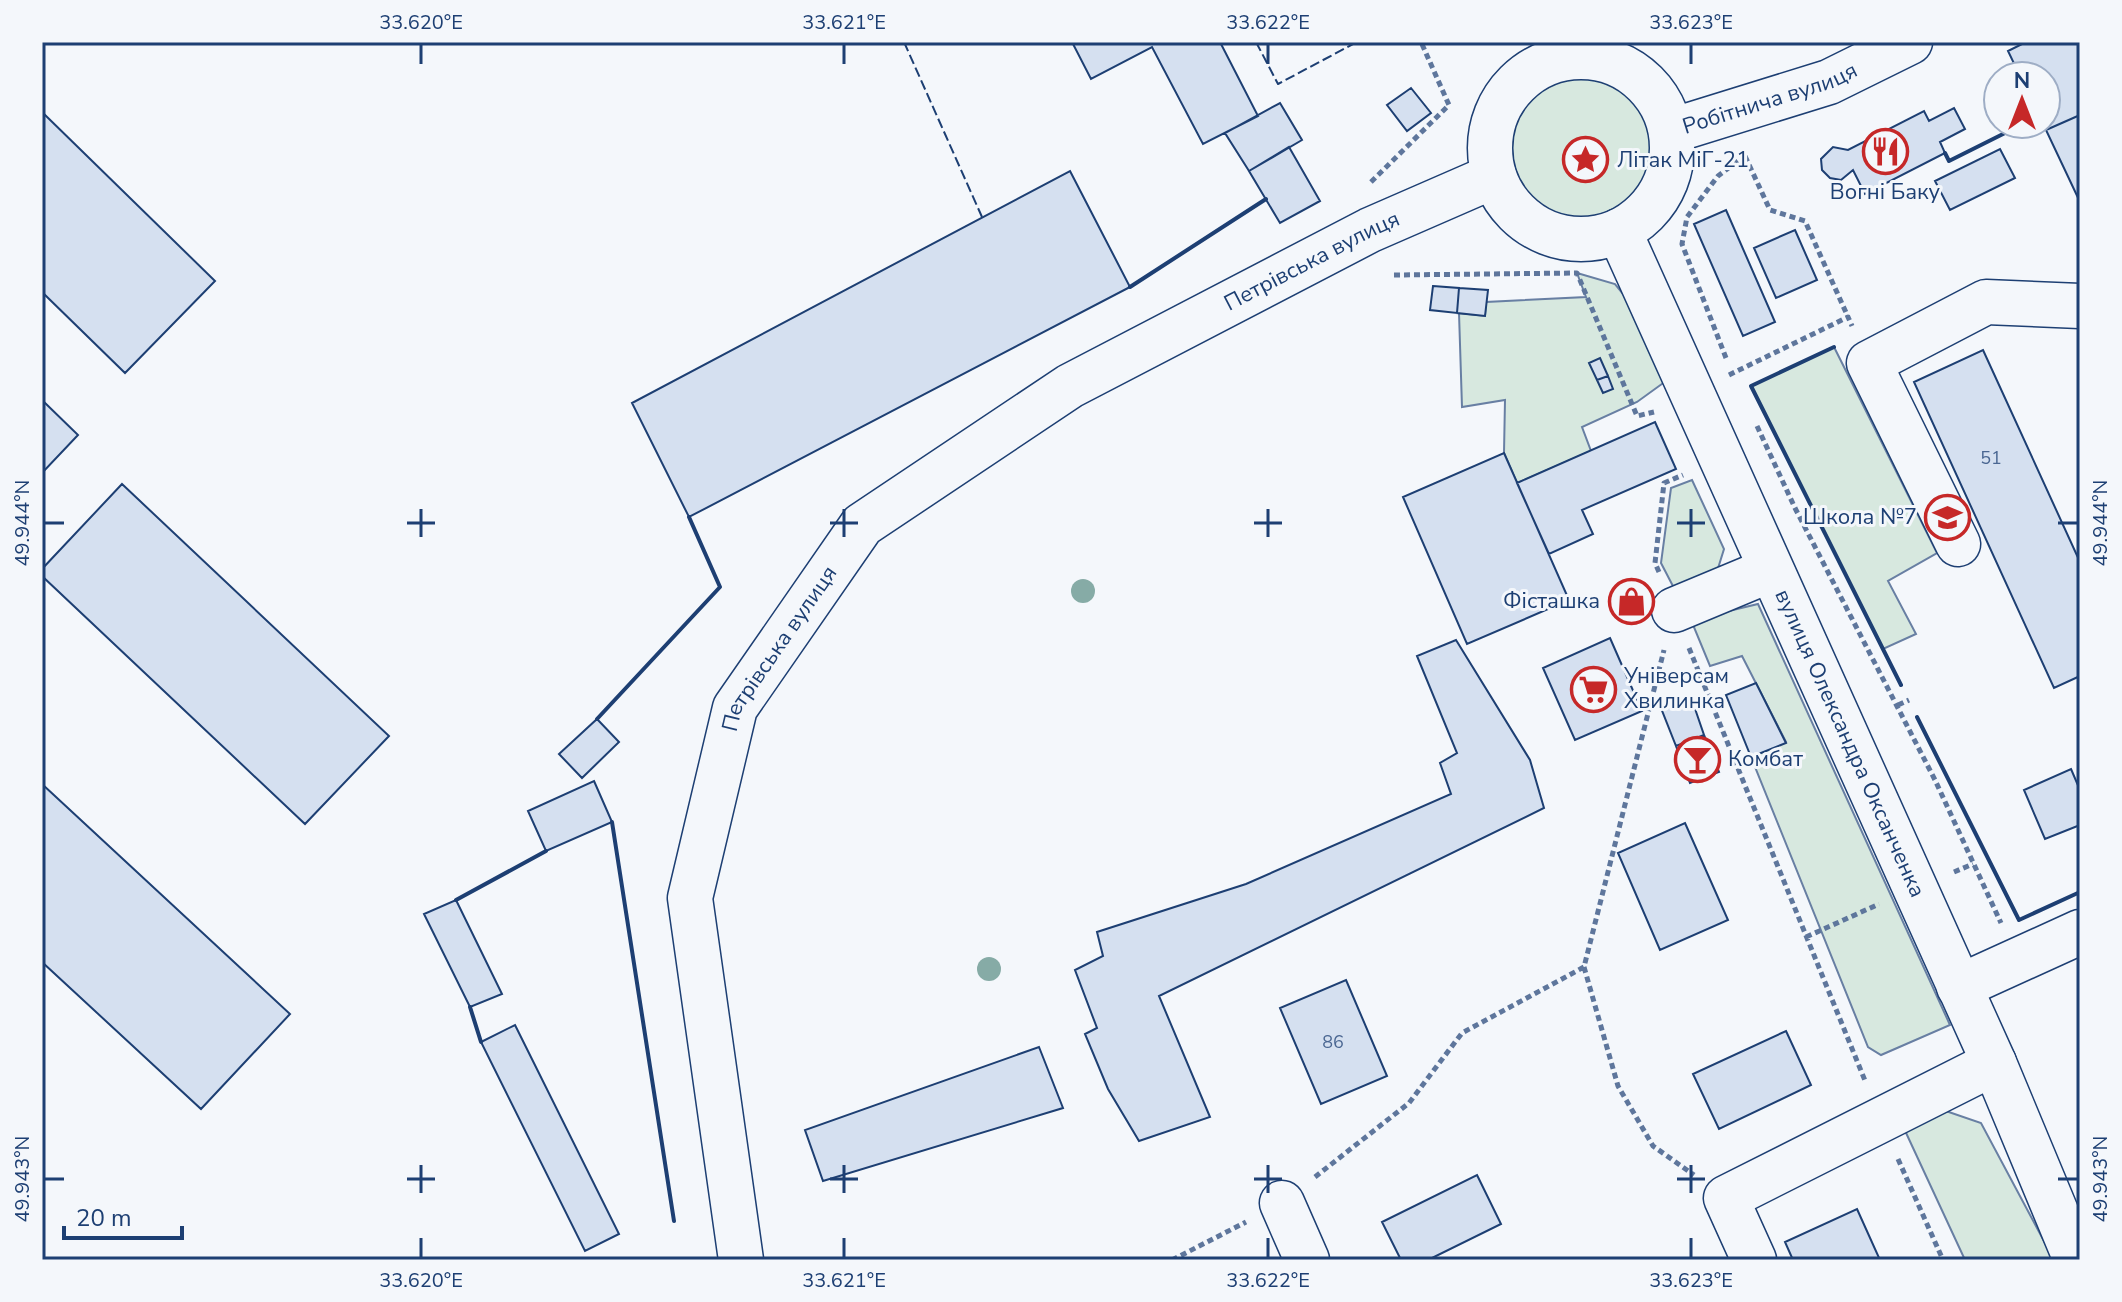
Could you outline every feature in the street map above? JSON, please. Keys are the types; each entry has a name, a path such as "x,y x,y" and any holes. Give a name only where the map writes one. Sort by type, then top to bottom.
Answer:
{"street":[{"name":"Робітнича вулиця","path":"1671,131 1829,82 1910,42"},
{"path":"1529,56 1559,59 1589,57 1618,64 1652,91 1661,103 1671,131 1671,161 1663,189 1644,214 1619,231 1589,239 1559,237 1530,224 1508,203 1494,176 1489,146 1495,117 1529,56"},
{"name":"Петрівська вулиця","path":"741,1260 690,898 735,708 862,525 1070,386 1370,230 1494,176"},
{"name":"вулиця Олександра Оксанченка","path":"1619,231 1677,408 1770,570 1994,1063 2076,1260"},
{"path":"1958,544 1869,363 1986,302 2080,306"},
{"path":"1674,610 1770,570"},
{"path":"1959,987 2080,932"},
{"path":"1754,1260 1726,1198 1994,1063"},
{"path":"1282,1203 1307,1260"}],"path":[{"path":"1364,188 1449,105 1421,42"},
{"path":"1738,387 1682,244 1687,217 1718,176 1757,146"},
{"path":"1745,156 1770,210 1805,221 1869,363"},
{"path":"1394,275 1577,273 1637,416 1677,408 1732,374 1848,317"},
{"path":"1751,414 1795,508 1898,705 2018,960"},
{"path":"1679,461 1685,473 1664,483 1655,563 1881,1120 1943,1260"},
{"path":"1674,610 1584,967 1618,1086 1653,1146 1726,1198"},
{"path":"1898,705 1909,700"},
{"path":"1172,1260 1282,1203 1409,1103 1462,1033 1584,967"}],"shaded area":[{"path":"1581,57 1616,64 1645,84 1665,113 1672,148 1665,183 1645,212 1616,232 1581,239 1546,232 1517,212 1497,183 1490,148 1497,113 1517,84 1546,64"},
{"path":"1577,273 1615,284 1628,300 1666,381 1637,402 1582,427 1591,451 1517,483 1504,453 1505,400 1462,407 1459,313 1485,316 1486,302 1586,297"},
{"path":"1834,347 1937,553 1888,581 1916,634 1883,649 1751,386"},
{"path":"1692,480 1724,549 1715,578 1675,590 1661,563 1671,488"},
{"path":"1758,604 1950,1025 1881,1055 1868,1047 1751,757 1786,742 1742,656 1710,666 1691,620"},
{"path":"1940,1109 1981,1123 2054,1260 1965,1260 1901,1122"}],"building":[{"path":"1072,42 1220,42 1258,116 1203,144 1152,47 1091,79"},
{"path":"2026,42 2078,42 2080,115 2062,123 2062,60 2012,60 2008,51"},
{"path":"1411,88 1431,113 1407,131 1387,105"},
{"path":"1280,103 1302,140 1249,171 1225,133"},
{"name":"Вогні Баку","path":"1954,108 1965,129 1940,142 1945,153 1865,194 1853,170 1841,180 1830,178 1822,170 1821,159 1833,147 1848,150 1924,111 1929,121"},
{"path":"42,112 215,281 125,373 42,292"},
{"path":"2080,115 2080,202 2051,140 2062,140 2062,123"},
{"path":"1289,147 1320,201 1280,223 1249,171"},
{"path":"2000,149 2015,178 1950,210 1935,181"},
{"path":"1070,171 1130,287 689,517 632,403"},
{"path":"1726,210 1775,322 1743,336 1694,224"},
{"path":"1795,230 1817,280 1776,298 1754,248"},
{"path":"1433,286 1459,288 1457,313 1430,310"},
{"path":"1459,288 1488,290 1485,316 1457,313"},
{"path":"1983,350 2080,562 2080,676 2054,688 1914,382"},
{"path":"1600,358 1608,376 1597,380 1589,363"},
{"path":"1608,376 1613,389 1603,393 1597,380"},
{"path":"42,400 78,435 42,473"},
{"path":"1655,422 1676,469 1582,510 1593,534 1549,554 1517,483"},
{"path":"1504,453 1569,600 1467,644 1403,497"},
{"path":"122,484 389,736 305,824 42,576 42,569"},
{"name":"Фісташка","path":"1638,580 1648,612 1625,620 1613,590"},
{"name":"Універсам Хвилинка","path":"1610,638 1642,711 1575,740 1543,668"},
{"path":"1456,640 1530,760 1544,808 1159,996 1210,1117 1139,1141 1108,1089 1085,1034 1097,1028 1075,970 1103,956 1097,932 1246,884 1451,794 1440,763 1457,753 1417,656"},
{"path":"1756,683 1786,743 1751,757 1726,695"},
{"path":"1691,697 1704,735 1676,746 1661,708"},
{"path":"597,719 619,742 582,778 559,754"},
{"name":"Комбат","path":"1704,735 1719,772 1690,783 1676,746"},
{"path":"2071,769 2080,790 2080,825 2045,839 2024,790"},
{"path":"594,781 612,822 546,851 528,811"},
{"path":"42,784 290,1014 201,1109 42,962"},
{"path":"1685,823 1728,920 1660,950 1618,853"},
{"path":"456,900 502,994 470,1007 424,914"},
{"path":"1346,980 1387,1076 1321,1104 1280,1008"},
{"path":"515,1025 619,1234 585,1251 481,1042"},
{"path":"1786,1031 1811,1085 1719,1129 1693,1074"},
{"path":"1039,1047 1063,1108 823,1181 805,1130"},
{"path":"1477,1175 1501,1224 1428,1260 1401,1260 1382,1222"},
{"path":"1857,1209 1880,1260 1793,1260 1785,1242"}],"fence":[{"path":"904,42 982,217"},
{"path":"1256,42 1278,84 1357,42"}],"wall":[{"path":"1945,153 1949,161 1991,140"},
{"path":"1130,287 1266,199"},
{"path":"1834,347 1751,386 1901,685"},
{"path":"597,719 720,587 689,517"},
{"path":"1917,717 2019,920 2080,892"},
{"path":"612,822 674,1221"},
{"path":"456,900 546,851"},
{"path":"470,1007 481,1042"}],"place":[{"name":"Вогні Баку","path":"1885,151"},
{"name":"Літак МіГ-21","path":"1586,160"},
{"name":"Школа №7","path":"1948,517"},
{"name":"Фісташка","path":"1631,601"},
{"name":"Універсам Хвилинка","path":"1593,689"},
{"name":"Комбат","path":"1697,759"}]}
